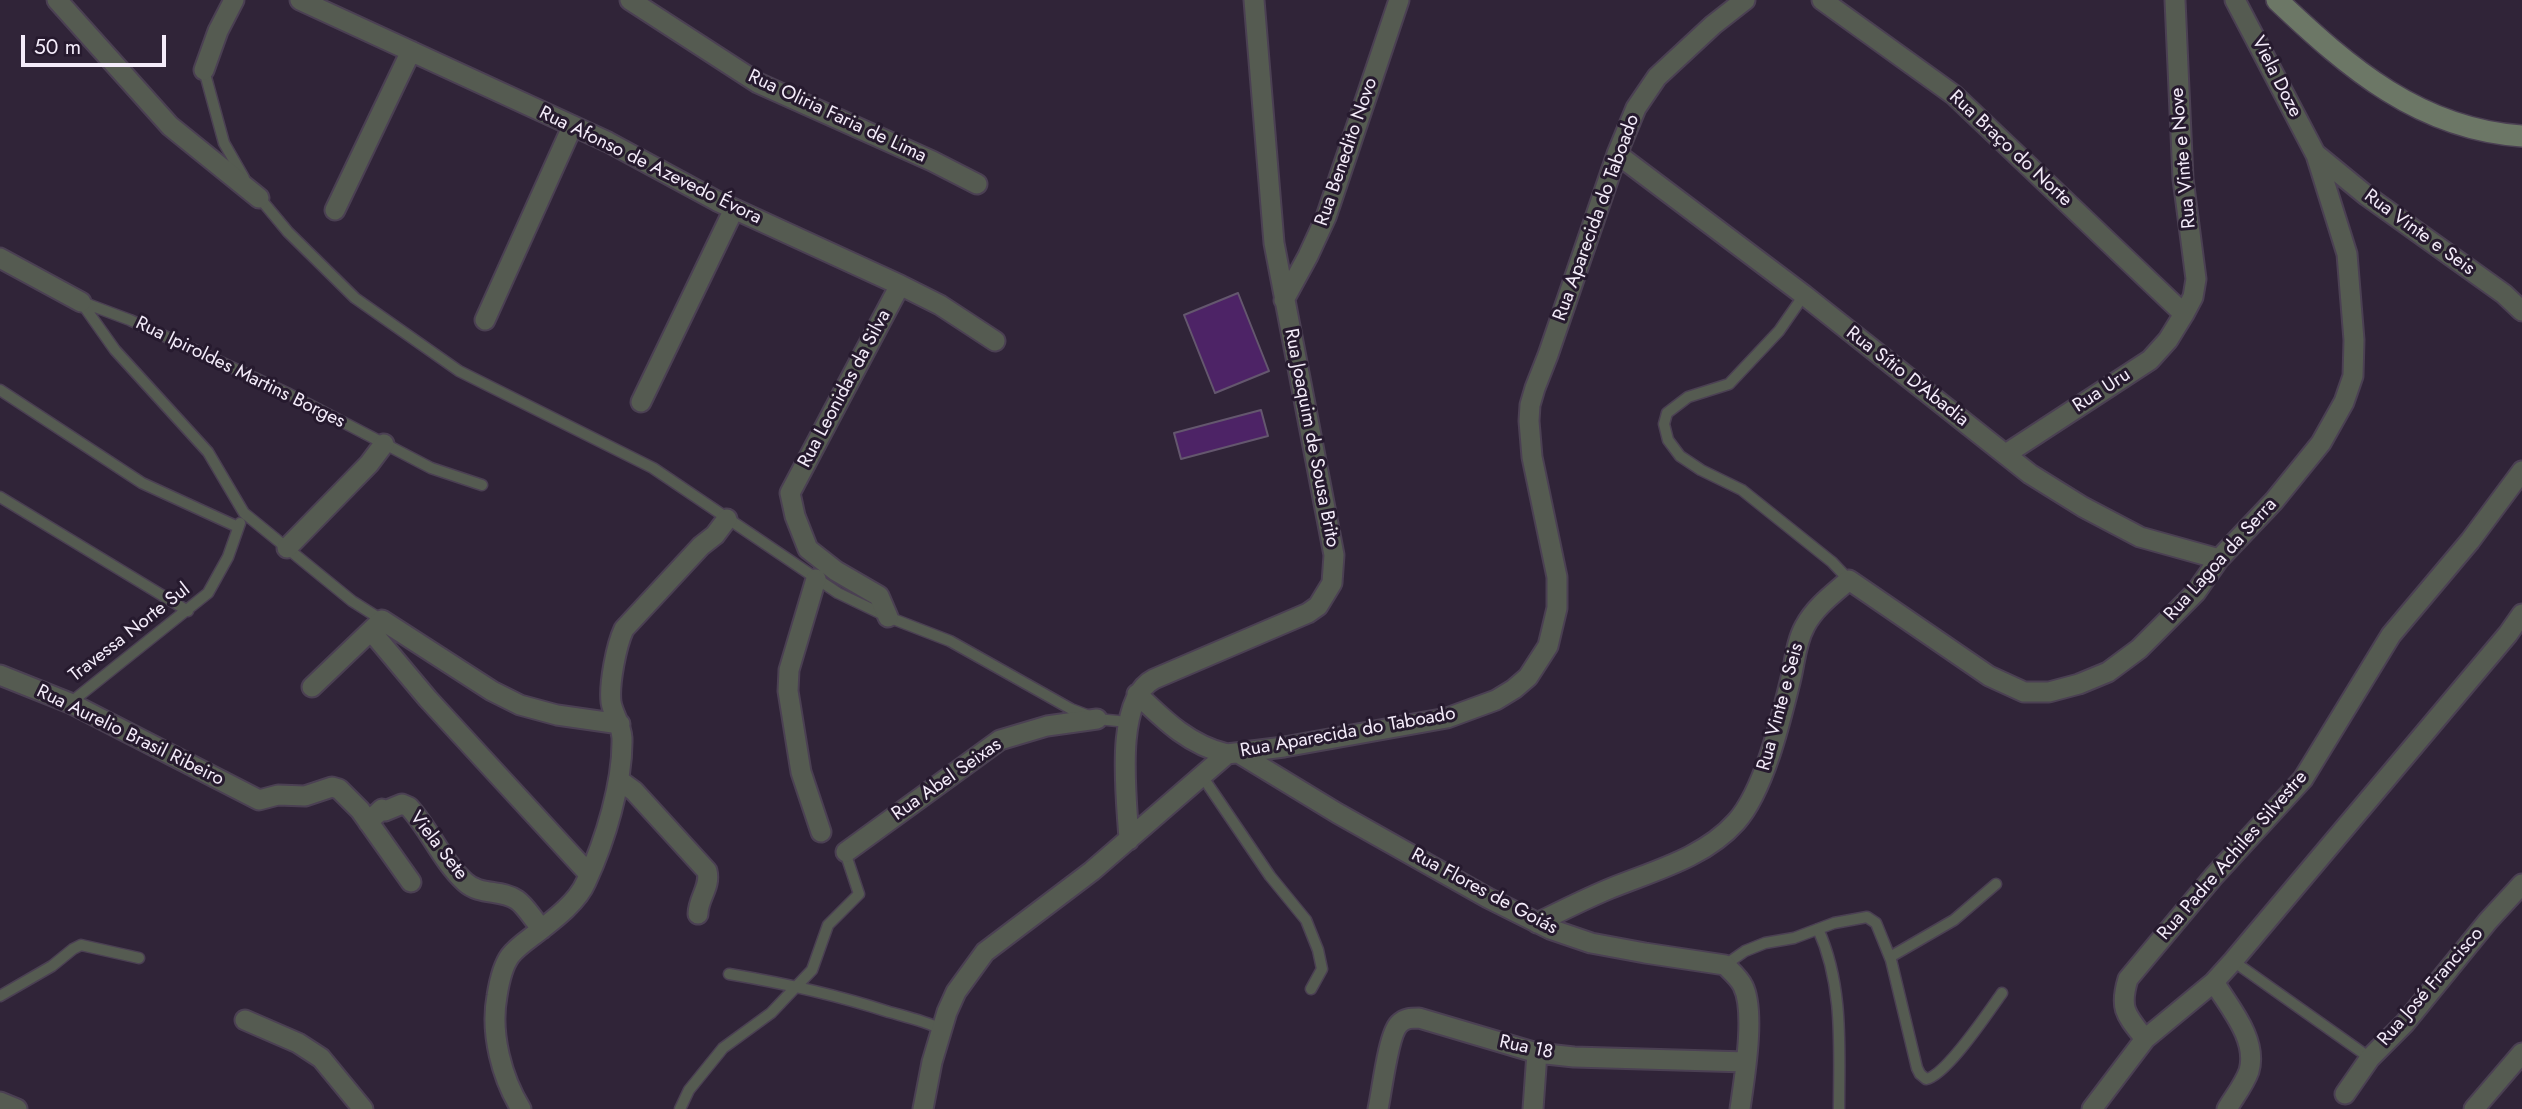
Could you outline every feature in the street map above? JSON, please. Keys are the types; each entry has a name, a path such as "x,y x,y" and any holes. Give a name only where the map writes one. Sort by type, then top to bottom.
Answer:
{"street":[{"path":"57,0 170,126 259,198"},
{"path":"204,70 234,0"},
{"name":"Rua Afonso de Azevedo Évora","path":"300,0 608,142 734,209 900,285 940,305 995,341"},
{"name":"Rua Oliria Faria de Lima","path":"630,0 758,83 977,184"},
{"name":"Rua Joaquim de Sousa Brito","path":"1137,695 1154,678 1308,613 1318,606 1332,583 1334,555 1273,232 1254,0"},
{"name":"Rua Benedito Novo","path":"1284,300 1326,217 1399,0"},
{"name":"Rua Aparecida do Taboado","path":"923,1109 941,1030 956,992 985,952 1129,840 1202,776 1233,754 1447,718 1505,695 1528,677 1539,663 1548,646 1554,624 1557,577 1532,457 1530,405 1628,123 1657,77 1713,25 1745,0"},
{"name":"Rua Braço do Norte","path":"1822,0 1954,95 2184,314"},
{"name":"Rua Vinte e Nove","path":"2175,0 2183,180 2196,279 2193,298 2184,314"},
{"name":"Viela Doze","path":"2235,0 2316,155"},
{"path":"2277,0 2357,72 2394,95 2426,112 2455,123 2522,136"},
{"path":"335,210 411,51"},
{"path":"485,320 572,127"},
{"name":"Rua Sítio D'Abadia","path":"1617,154 1804,295 2030,474 2140,537 2219,559"},
{"name":"Rua Vinte e Seis","path":"2316,155 2367,197 2504,294 2522,311"},
{"name":"Rua Lagoa da Serra","path":"1849,580 1989,676 2024,692 2049,692 2079,684 2108,672 2139,649 2196,592 2219,559 2274,500 2321,443 2344,402 2353,376 2354,340 2347,254 2316,155"},
{"path":"641,402 734,209"},
{"name":"Rua Ipiroldes Martins Borges","path":"0,258 81,302"},
{"name":"Rua Leonidas da Silva","path":"888,617 879,596 836,571 808,549 795,516 790,493 900,285"},
{"name":"Rua Uru","path":"2006,454 2150,360 2168,340 2184,314"},
{"path":"287,548 362,472 384,444"},
{"name":"Rua Padre Achiles Silvestre","path":"2145,1039 2129,1019 2122,999 2128,979 2214,876 2303,779 2391,635 2470,541 2522,471"},
{"path":"521,1109 504,1074 496,1029 496,999 504,967 511,954 574,900 586,884 619,780 620,724 613,709 611,692 618,646 624,629 701,546 715,535 727,519"},
{"path":"816,579 789,670 788,691 801,772 821,832"},
{"name":"Rua Vinte e Seis","path":"1537,923 1606,890 1690,856 1722,834 1748,807 1760,783 1790,681 1799,639 1820,605 1849,580"},
{"path":"2092,1109 2145,1039 2214,982 2508,634 2522,614"},
{"path":"377,625 520,705 557,715 620,724"},
{"path":"312,687 377,625"},
{"path":"377,625 428,699 589,874"},
{"name":"Rua Aurelio Brasil Ribeiro","path":"0,675 70,703 259,800"},
{"path":"1129,840 1128,722 1137,695"},
{"name":"Rua Flores de Goiás","path":"1137,695 1185,737 1212,750 1233,754 1537,923 1591,943 1726,965"},
{"name":"Rua Abel Seixas","path":"846,852 1000,740 1047,726 1097,719"},
{"path":"619,780 634,791 706,871 709,881 699,902 698,914"},
{"name":"Viela Sete","path":"259,800 278,795 305,796 335,787 345,793 411,882"},
{"name":"Viela Sete","path":"368,822 382,809 386,811 402,804 409,807 448,863 467,884 482,892 517,900 541,929"},
{"name":"Rua José Francisco","path":"2344,1094 2370,1058 2405,1023 2487,921 2522,884"},
{"path":"1726,965 1743,986 1748,1006 1746,1062 1740,1109"},
{"path":"2214,982 2250,1047 2250,1068 2227,1109"},
{"name":"Rua 18","path":"1378,1109 1391,1040 1396,1027 1409,1018 1419,1018 1537,1053 1574,1057 1746,1062"},
{"path":"245,1020 298,1043 321,1058 363,1109"},
{"path":"1533,1109 1537,1053"},
{"path":"2474,1109 2522,1053"},
{"path":"0,1102 17,1109"}],"lane":[{"path":"204,70 224,143 241,174 259,198 336,281 370,310 418,344 476,380 653,468 838,593 888,617 950,641 1049,698 1097,719 1128,722"},
{"path":"1804,295 1779,331 1729,384 1688,397 1667,413 1664,424 1668,440 1680,456 1741,491 1832,562 1849,580"},
{"path":"81,302 115,350 208,452 244,513 352,601 377,625"},
{"name":"Rua Ipiroldes Martins Borges","path":"81,302 130,320 244,373 431,468 482,485"},
{"path":"0,390 142,483 238,527"},
{"path":"0,497 188,611"},
{"name":"Travessa Norte Sul","path":"70,703 208,593 228,557 244,513"},
{"path":"1202,776 1270,876 1306,920 1322,969 1311,989"},
{"path":"680,1109 689,1090 723,1048 771,1013 812,970 828,925 859,894 860,890 849,867 846,852"},
{"path":"1890,957 1954,920 1996,884"},
{"path":"1726,965 1753,947 1794,938 1834,923 1867,918 1876,923 1890,957 1917,1068 1926,1079 1939,1073 1956,1054 2002,993"},
{"path":"1818,929 1832,964 1836,992 1839,1109"},
{"path":"0,996 52,966 81,945 139,958"},
{"path":"2232,961 2370,1058"},
{"path":"729,974 869,1005 941,1030"}],"building":[{"path":"1238,293 1269,371 1215,393 1184,315"},
{"path":"1261,410 1268,436 1181,459 1174,433"}]}
